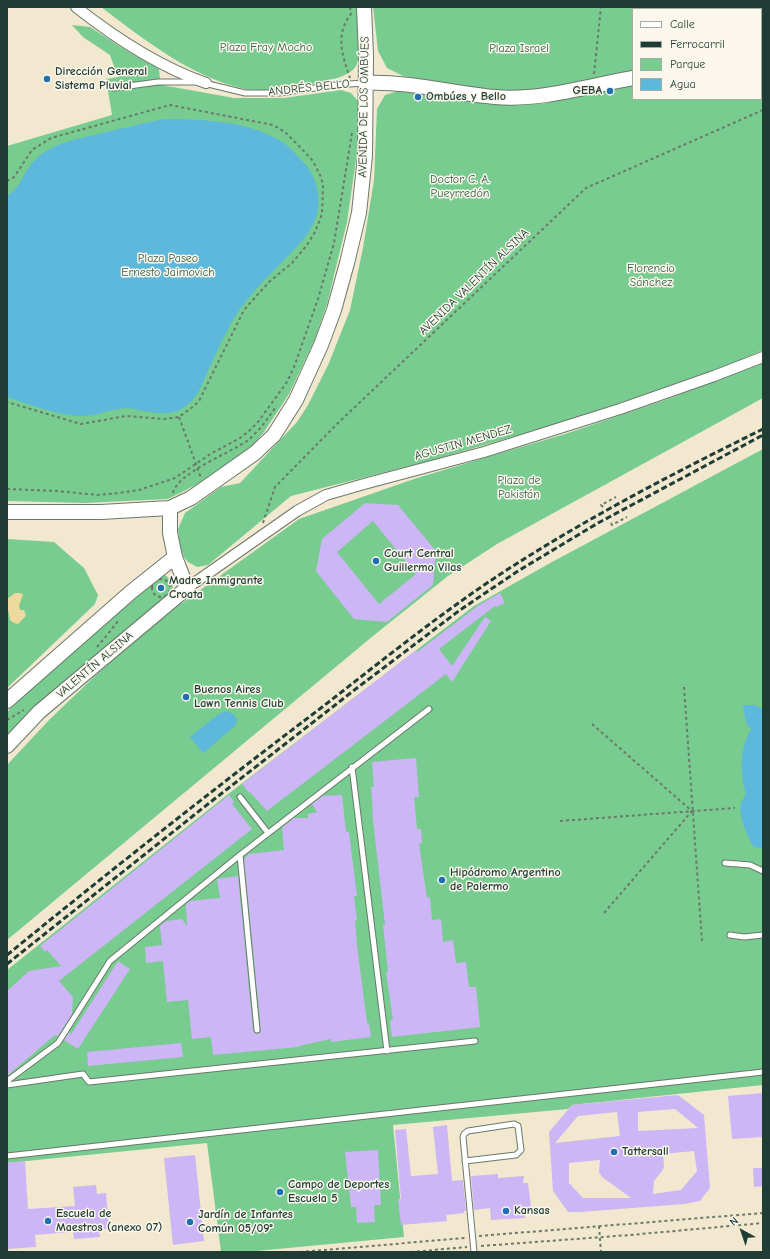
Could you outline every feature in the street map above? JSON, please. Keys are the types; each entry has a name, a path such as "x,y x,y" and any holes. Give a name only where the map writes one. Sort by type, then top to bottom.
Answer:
{"main road":[{"name":"AVENIDA DE LOS OMBÚES","path":"170,508 184,502 255,453 274,435 296,400 321,345 334,310 359,213 365,156 359,83 366,36 364,7"},
{"name":"ANDRÉS BELLO","path":"359,83 388,82 496,97 536,97 632,78"},
{"path":"7,512 101,512 170,508 170,533 175,557 187,588"},
{"path":"7,701 131,592 175,557"},
{"name":"VALENTÍN ALSINA","path":"7,746 39,712 187,588"}],"street":[{"name":"ANDRÉS BELLO","path":"76,7 95,22 152,58 189,77 206,83"},
{"name":"AGUSTIN MENDEZ","path":"187,588 313,502 340,491 484,452 597,417 714,376 763,357"}],"lane":[{"path":"114,88 158,82 206,83"},
{"name":"ANDRÉS BELLO","path":"206,83 245,93 272,93 359,83"},
{"path":"7,1081 58,1043 110,961 240,855 429,708"},
{"path":"352,767 387,1050"},
{"path":"240,797 268,833"},
{"path":"240,855 257,1030"},
{"path":"725,863 750,865 763,871"},
{"path":"730,934 744,937 763,935"},
{"path":"7,1085 83,1074 89,1082 475,1041"},
{"path":"7,1156 763,1072"},
{"path":"465,1161 518,1154 521,1150 518,1126 514,1124 468,1131 464,1134 465,1161 474,1249"}],"path":[{"path":"350,7 351,14 345,22 341,37 342,52 359,83"},
{"path":"593,85 601,7"},
{"path":"7,181 14,177 32,150 51,138 170,105 273,125 285,132 313,161 321,177 322,186 322,214 315,232 307,245 292,263 269,282 244,310 199,401 179,417 164,419 126,416 81,424 7,402"},
{"name":"AVENIDA VALENTÍN ALSINA","path":"257,539 275,487 338,423 586,188 763,110"},
{"path":"7,489 57,491 98,495 119,493 154,486 175,478 212,453 240,438 258,422 287,382 294,367 318,300 334,243 353,128"},
{"path":"170,508 174,488 197,468 229,452 248,440 267,421 279,403"},
{"path":"179,417 204,488"},
{"path":"603,507 601,504 616,497"},
{"path":"610,523 612,525 627,517"},
{"path":"148,588 157,580 165,580 169,585 168,593 163,596 155,595 152,590 153,584"},
{"path":"95,648 118,620"},
{"path":"684,687 702,941"},
{"path":"7,720 29,706"},
{"path":"592,724 692,811"},
{"path":"560,821 735,808"},
{"path":"604,913 692,811"},
{"path":"300,1252 763,1213"},
{"path":"411,1252 474,1249 763,1223"},
{"path":"599,1226 601,1252"}],"green space":[{"name":"Plaza Fray Mocho","path":"101,7 357,7 359,45 357,64 346,75 302,86 283,89 245,89 226,84 188,67 151,44"},
{"name":"Plaza Israel","path":"373,7 763,7 762,42 762,8 632,8 632,71 535,91 498,92 403,76 387,68 378,51"},
{"name":"Plaza Paseo Ernesto Jaimovich","path":"72,25 90,27 127,51 159,69 160,79 165,86 234,98 284,98 341,90 351,93 358,101 359,132 347,222 327,304 315,339 289,394 264,432 252,446 204,481 168,499 85,503 7,501 7,146 112,115 106,79 118,77 110,55 83,37"},
{"path":"762,58 763,350 732,364 567,421 429,461 291,496 208,565 197,567 188,562 180,547 178,529 185,513 221,487 240,483 297,422 308,405 329,363 350,310 363,248 374,180 377,109 385,95 398,91 496,105 541,104 632,84 632,100 762,100"},
{"name":"Buenos Aires Lawn Tennis Club","path":"763,363 763,398 497,544 448,576 373,636 7,940 7,765 50,719 95,676 160,619 299,519 417,478 565,434 662,401"},
{"name":"Hipódromo Argentino de Palermo","path":"763,449 763,1085 572,1105 568,1109 393,1125 404,1237 246,1252 221,1252 207,1143 7,1163 7,970 232,791 474,606 552,562"},
{"path":"7,539 54,542 84,568 98,595 95,604 7,688"},
{"path":"165,575 172,582 173,592 7,740 7,712 20,698 159,576"}],"sand":[{"path":"15,593 23,594 19,606 20,610 24,610 26,616 18,624 10,620 7,605 7,599"}],"water":[{"path":"164,119 223,122 253,129 283,142 306,165 316,183 319,204 316,217 311,228 301,242 243,304 222,341 199,391 189,403 179,410 158,413 126,408 81,416 53,412 7,397 7,196 20,183 29,167 37,158 58,145"},
{"path":"743,705 754,705 763,709 763,848 754,847 746,832 740,808 742,800 746,794 742,769 744,745 751,729 746,723"},
{"path":"226,711 233,714 237,719 236,725 203,753 190,737 219,714"}],"building":[{"name":"Court Central Guillermo Vilas","path":"365,503 398,505 436,551 433,585 387,622 354,619 316,571 322,539","holes":["373,521 416,574 379,604 337,552"]},
{"path":"500,593 505,603 496,607 495,606 439,649 452,666 485,617 491,621 452,682 446,674 267,811 242,784 416,650 417,652 479,605"},
{"path":"416,758 419,797 414,797 417,829 421,829 422,843 419,844 427,898 430,897 432,920 441,919 443,942 453,940 456,963 466,962 469,987 476,987 480,1027 392,1037 390,1021 393,1020 386,972 388,972 383,925 385,925 372,811 371,787 374,787 372,762"},
{"path":"229,795 234,802 232,804 252,829 59,981 73,997 72,1014 58,1036 55,1035 7,1076 7,991 29,971 61,966 47,950 45,952 40,946"},
{"path":"342,795 346,832 349,832 357,896 354,896 357,920 355,920 357,945 367,1023 369,1023 371,1037 331,1042 331,1039 299,1047 213,1055 211,1037 192,1039 188,1000 167,1002 163,961 146,963 145,947 162,945 160,926 166,921 182,919 187,926 186,904 190,901 220,898 217,879 238,876 253,1030 256,1034 260,1033 261,1030 244,859 249,854 284,850 283,827 294,818 308,818 308,814 317,812 312,804 323,796"},
{"path":"118,961 130,969 78,1049 64,1040 70,1031 70,1036"},
{"path":"181,1043 183,1057 88,1066 87,1052"},
{"path":"763,1093 763,1137 732,1139 728,1096"},
{"name":"Tattersall","path":"678,1095 704,1115 710,1188 700,1201 684,1204 568,1212 553,1191 549,1132 572,1105","holes":["675,1109 698,1128 638,1131 638,1112","617,1112 620,1136 555,1143 578,1116","694,1151 697,1171 681,1190 653,1194 654,1181 664,1167 663,1154","600,1160 599,1172 602,1177 631,1198 583,1198 569,1183 569,1163"]},
{"path":"447,1125 452,1181 463,1180 466,1211 464,1211 464,1213 446,1215 447,1221 401,1225 398,1199 401,1199 395,1130 406,1129 411,1176 438,1174 433,1127"},
{"path":"378,1150 381,1205 374,1205 375,1222 357,1223 356,1207 351,1207 345,1152"},
{"path":"195,1155 204,1241 173,1245 164,1158"},
{"path":"25,1161 28,1209 75,1206 73,1187 96,1185 97,1194 106,1193 109,1229 99,1229 100,1237 74,1239 73,1232 35,1235 36,1247 7,1249 7,1163"},
{"path":"753,1168 763,1168 763,1186 754,1187"},
{"path":"498,1174 498,1178 524,1176 523,1183 528,1183 531,1207 523,1208 525,1218 491,1220 490,1208 474,1210 471,1176"}],"railway":[{"path":"7,955 202,799 453,607 499,575 596,516 763,429"},
{"path":"7,964 208,804 460,610 518,571 598,523 763,435"}],"place":[{"name":"Dirección General Sistema Pluvial","path":"47,79"},
{"name":"GEBA","path":"610,91"},
{"name":"Ombúes y Bello","path":"418,97"},
{"name":"Court Central Guillermo Vilas","path":"376,561"},
{"name":"Madre Inmigrante Croata","path":"161,588"},
{"name":"Buenos Aires Lawn Tennis Club","path":"186,697"},
{"name":"Hipódromo Argentino de Palermo","path":"442,880"},
{"name":"Tattersall","path":"614,1152"},
{"name":"Campo de Deportes Escuela 5","path":"280,1192"},
{"name":"Kansas","path":"506,1211"},
{"name":"Escuela de Maestros (anexo 07)","path":"48,1221"},
{"name":"Jardín de Infantes Común 05/09°","path":"190,1222"}],"park label":[{"name":"Doctor C. A. Pueyrredón","path":"460,187"},
{"name":"Florencio Sánchez","path":"651,276"},
{"name":"Plaza de Pakistán","path":"519,488"}]}
